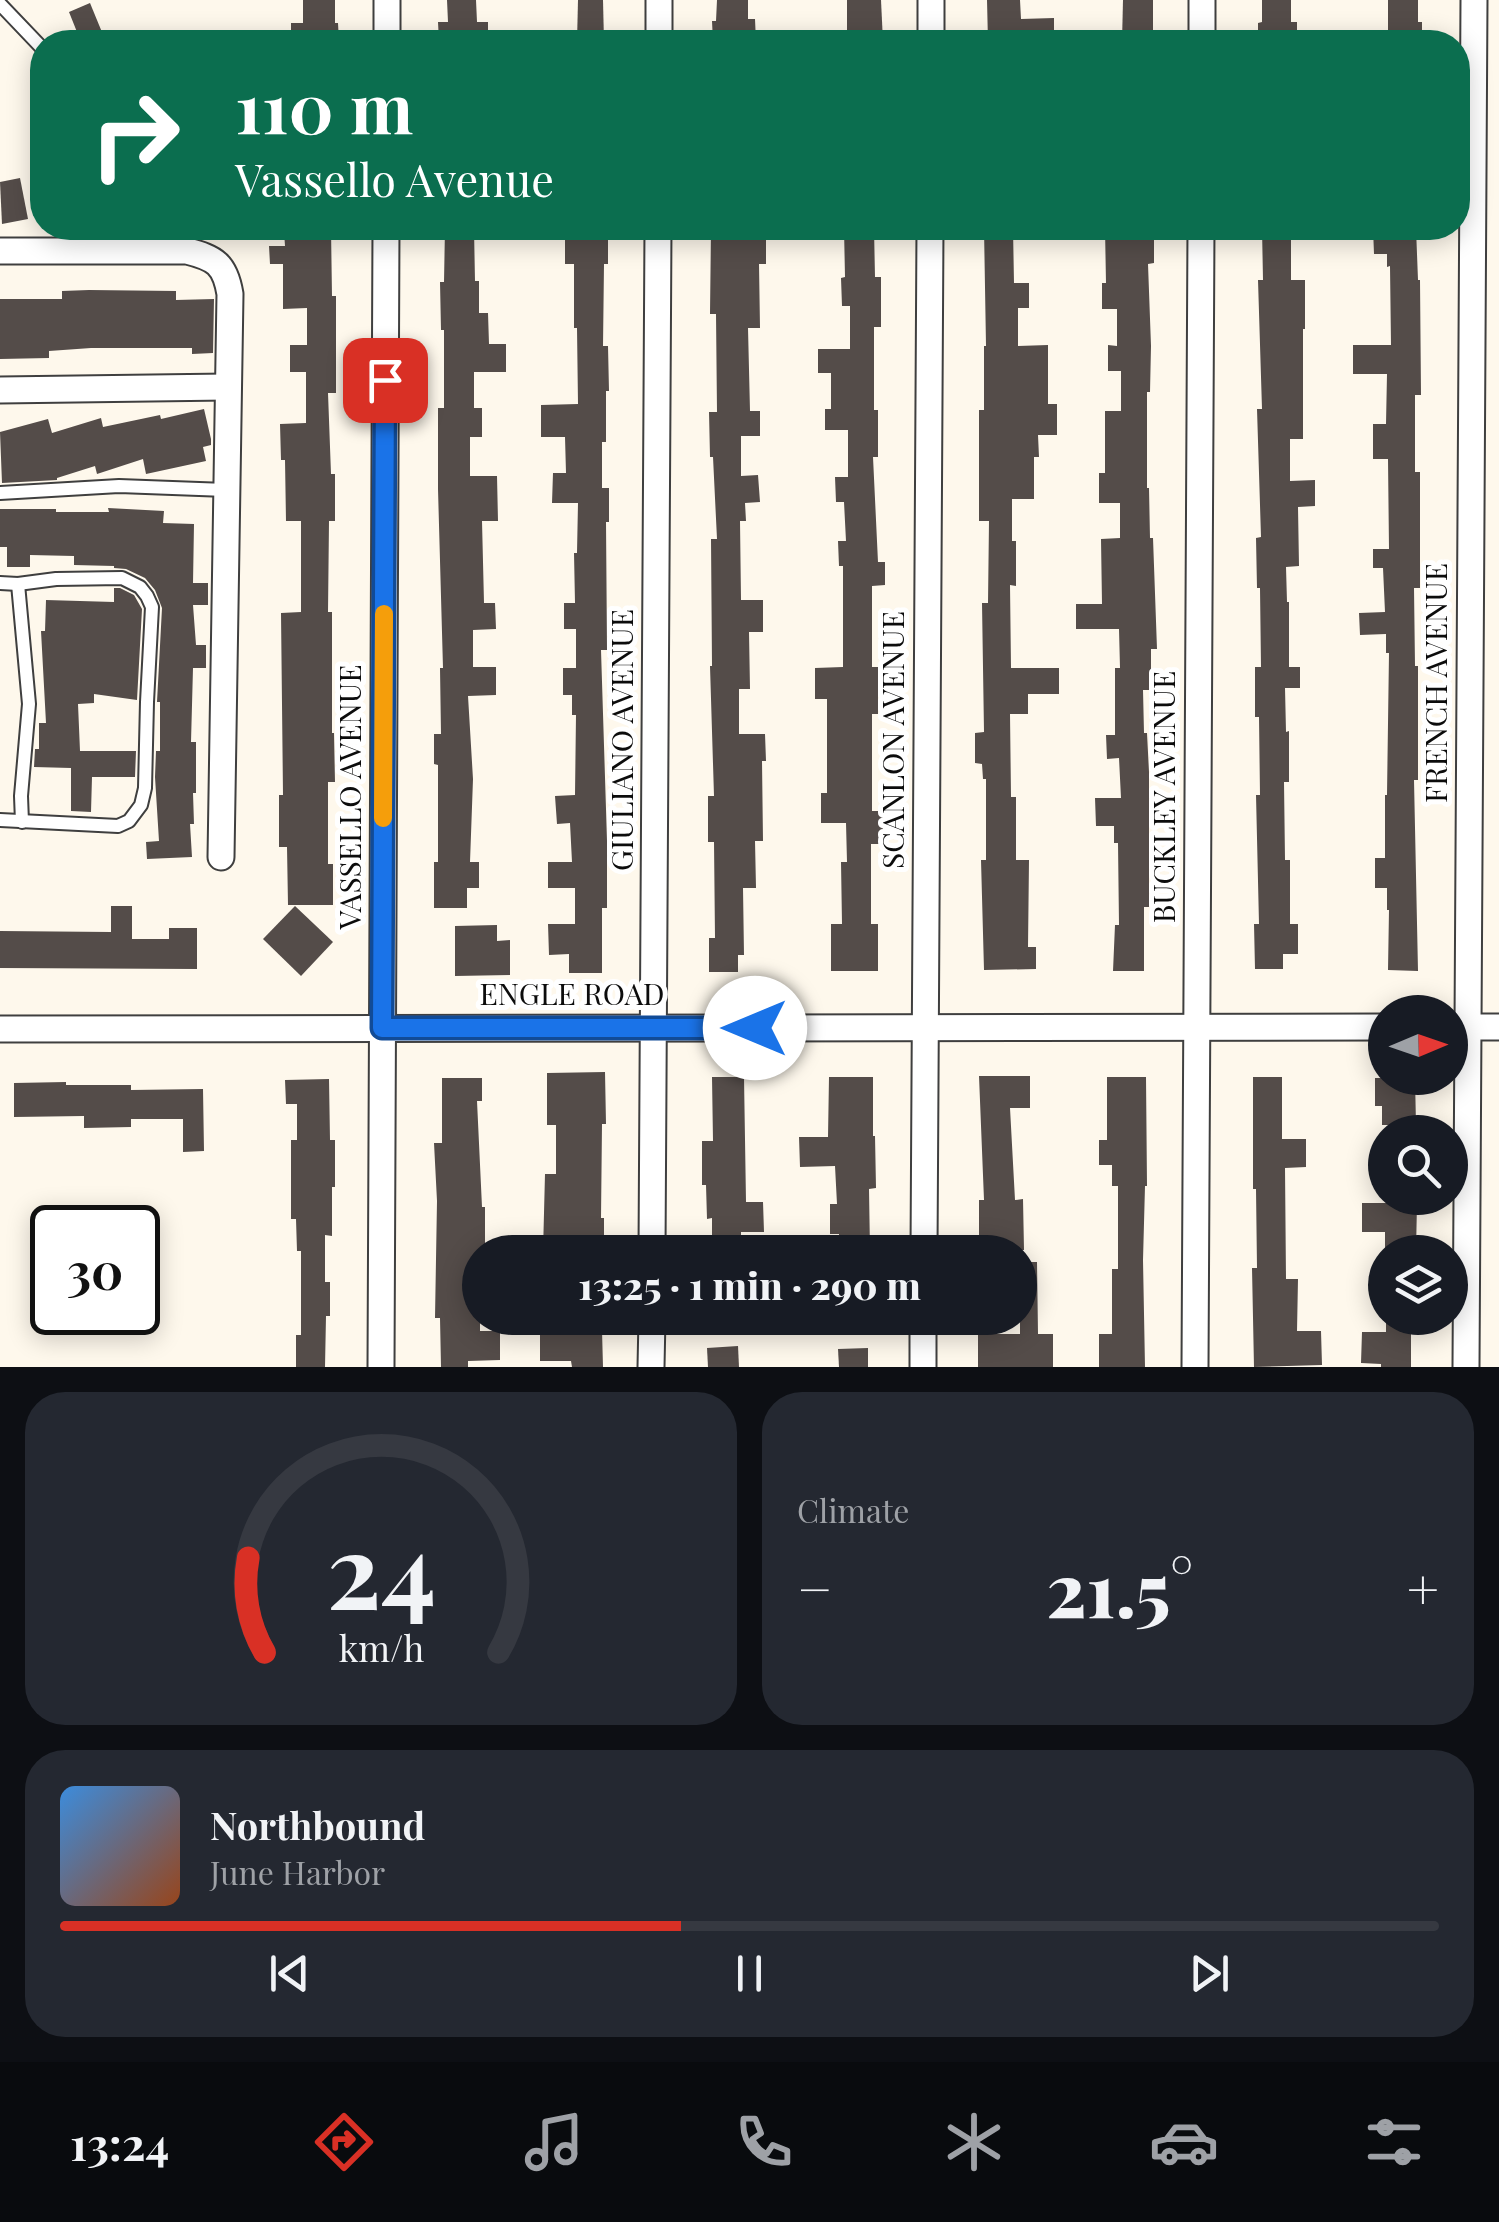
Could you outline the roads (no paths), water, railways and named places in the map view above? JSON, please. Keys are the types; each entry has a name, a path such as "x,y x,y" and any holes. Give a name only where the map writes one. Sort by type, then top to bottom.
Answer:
{"street":[{"path":"387,30 388,0"},
{"path":"659,0 659,30"},
{"path":"931,0 931,30"},
{"path":"1202,0 1202,30"},
{"name":"FRENCH AVENUE","path":"1459,995 1474,0"},
{"name":"VASSELLO AVENUE","path":"381,1367 386,240"},
{"name":"GIULIANO AVENUE","path":"652,1235 658,240"},
{"name":"SCANLON AVENUE","path":"924,1235 930,240"},
{"name":"BUCKLEY AVENUE","path":"1195,1367 1201,240"},
{"path":"0,251 187,251 208,256 223,270 230,294 221,857"},
{"path":"0,390 227,388"},
{"name":"ENGLE ROAD","path":"0,1028 1368,1027"},
{"path":"1468,1027 1499,1027"},
{"name":"FRENCH AVENUE","path":"1460,1095 1466,1367"},
{"path":"652,1335 652,1367"},
{"path":"923,1335 923,1367"}],"lane":[{"path":"0,4 30,35"},
{"path":"0,493 119,486 226,490"},
{"path":"0,583 122,578 140,587 152,607 145,788 141,805 129,821 118,826 0,820"},
{"path":"18,584 29,704 22,822"}]}
